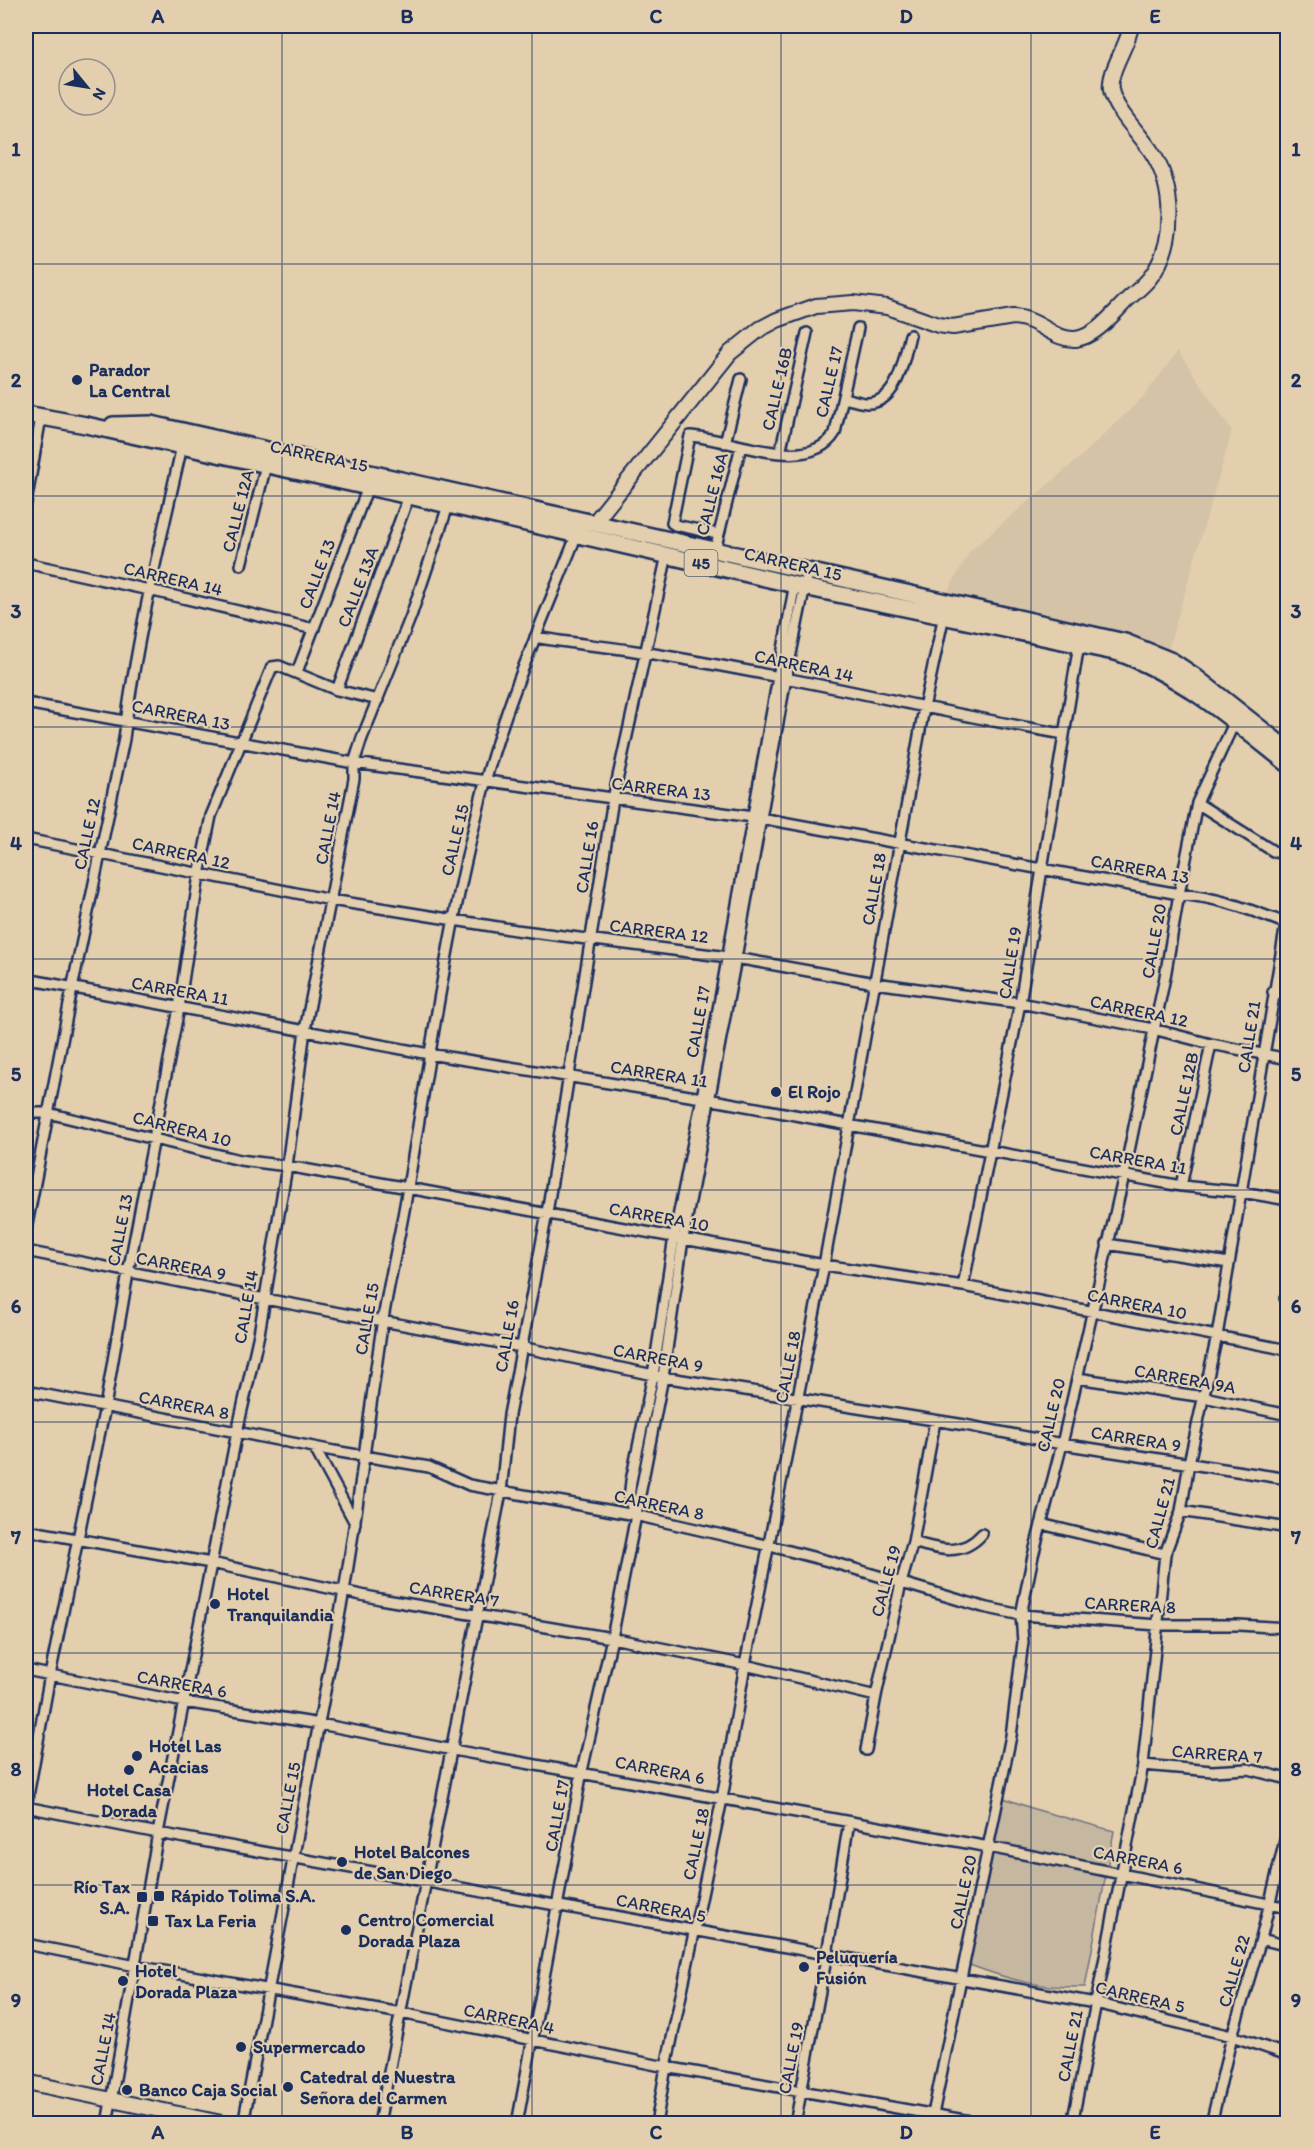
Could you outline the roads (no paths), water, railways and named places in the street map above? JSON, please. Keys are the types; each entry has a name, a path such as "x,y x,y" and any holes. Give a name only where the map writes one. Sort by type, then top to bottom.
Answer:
{"main road":[{"name":"CARRERA 15","path":"33,415 409,496 800,586 1119,653 1145,662 1190,689 1287,764"},
{"name":"CARRERA 15","path":"86,425 151,424 1125,642 1172,661 1287,750"}],"street":[{"path":"594,523 730,353 760,329 796,312 834,303 870,304 902,311 938,325 953,327 1022,317 1056,335 1070,339 1086,336 1101,325 1149,279 1162,253 1169,221 1166,187 1161,170 1153,154 1118,106 1112,93 1111,78 1126,45 1131,26"},
{"name":"CALLE 17","path":"780,453 802,454 820,448 829,442 835,433 858,328"},
{"name":"CALLE 16B","path":"780,453 807,333"},
{"path":"843,398 867,403 893,390 910,335"},
{"name":"CALLE 16A","path":"725,443 741,379"},
{"path":"26,503 33,415"},
{"path":"718,534 672,523 690,436 780,453"},
{"name":"CALLE 12","path":"26,1230 72,988 101,853 149,590 182,446"},
{"name":"CALLE 16A","path":"715,550 741,446"},
{"name":"CALLE 12A","path":"241,565 266,465"},
{"name":"CALLE 13","path":"26,1807 50,1675 105,1407 128,1273 179,1008 199,875 211,816 272,667 279,666 297,672 368,487"},
{"name":"CALLE 13A","path":"337,690 409,496"},
{"name":"CALLE 14","path":"107,2124 158,1833 265,1299 287,1166 305,1030 354,779 354,764 362,738 422,588 448,506"},
{"name":"CALLE 15","path":"243,2124 344,1591 383,1322 454,919 485,782 509,704 577,534"},
{"name":"CALLE 16","path":"379,2124 425,1881 453,1750 501,1491 509,1415 546,1214 613,799 667,555"},
{"name":"CARRERA 14","path":"26,563 314,629"},
{"name":"CALLE 17","path":"517,2124 582,1772 612,1638 635,1515 679,1238 803,570"},
{"name":"CALLE 18","path":"656,2124 722,1799 745,1665 824,1265 899,843 944,615"},
{"name":"CARRERA 14","path":"536,637 645,652 782,677 924,708 1064,734"},
{"name":"CALLE 19","path":"963,1286 1020,1003 1079,644"},
{"path":"297,672 337,690 378,700"},
{"name":"CARRERA 13","path":"26,703 354,764 756,818 1179,894 1209,897 1240,905 1286,923"},
{"name":"CALLE 20","path":"932,2119 1011,1736 1023,1642 1021,1615 1124,1175 1165,977 1197,803 1235,722"},
{"path":"1197,803 1273,851 1287,856"},
{"name":"CARRERA 12","path":"26,839 331,900 516,930 732,957 875,983 1020,1003 1154,1029 1211,1044 1287,1059"},
{"name":"CALLE 21","path":"1072,2124 1143,1765 1166,1554 1181,1511 1189,1463 1217,1336 1287,912"},
{"name":"CARRERA 11","path":"26,979 429,1054 705,1099 1181,1186 1242,1192 1287,1200"},
{"path":"1273,992 1287,995"},
{"name":"CALLE 12B","path":"1181,1186 1211,1044"},
{"name":"CARRERA 10","path":"26,1113 48,1113 240,1160 287,1166 824,1265 963,1286 1287,1350"},
{"path":"1107,1244 1229,1263"},
{"name":"CARRERA 9","path":"26,1251 128,1273 521,1347 658,1376 1062,1444 1287,1479"},
{"name":"CARRERA 9A","path":"1077,1378 1204,1397 1287,1415"},
{"name":"CARRERA 8","path":"26,1391 429,1467 469,1485 635,1515 770,1546 983,1607 1021,1615 1158,1625 1239,1625 1287,1628"},
{"name":"CALLE 19","path":"866,1750 901,1583 913,1542 935,1421"},
{"path":"314,1447 355,1523"},
{"path":"1181,1511 1287,1528"},
{"path":"1041,1524 1166,1554"},
{"name":"CARRERA 7","path":"26,1530 211,1563 380,1599 612,1638 876,1695"},
{"path":"913,1542 945,1550 961,1549 973,1544 981,1534"},
{"name":"CARRERA 6","path":"26,1670 184,1702 320,1724 989,1846 1287,1908"},
{"name":"CARRERA 7","path":"1143,1765 1221,1771 1248,1769 1287,1779"},
{"name":"CARRERA 5","path":"26,1807 1095,2003 1232,2036 1287,2055"},
{"name":"CALLE 19","path":"795,2124 849,1822"},
{"name":"CALLE 22","path":"1211,2124 1232,2036 1261,1939 1287,1828"},
{"path":"1261,1939 1287,1946"},
{"name":"CARRERA 4","path":"26,1944 401,2013 666,2067 802,2090 932,2119 987,2124"},
{"path":"26,2082 226,2124"}],"place":[{"name":"Parador La Central","path":"77,380"},
{"name":"El Rojo","path":"776,1092"},
{"name":"Hotel Tranquilandia","path":"215,1604"},
{"name":"Hotel Las Acacias","path":"137,1756"},
{"name":"Hotel Casa Dorada","path":"129,1770"},
{"name":"Hotel Balcones de San Diego","path":"342,1862"},
{"name":"Rápido Tolima S.A.","path":"159,1896"},
{"name":"Río Tax S.A.","path":"142,1897"},
{"name":"Tax La Feria","path":"153,1921"},
{"name":"Centro Comercial Dorada Plaza","path":"346,1930"},
{"name":"Peluquería Fusión","path":"804,1967"},
{"name":"Hotel Dorada Plaza","path":"123,1981"},
{"name":"Supermercado","path":"241,2047"},
{"name":"Catedral de Nuestra Señora del Carmen","path":"288,2087"},
{"name":"Banco Caja Social","path":"127,2090"}]}
